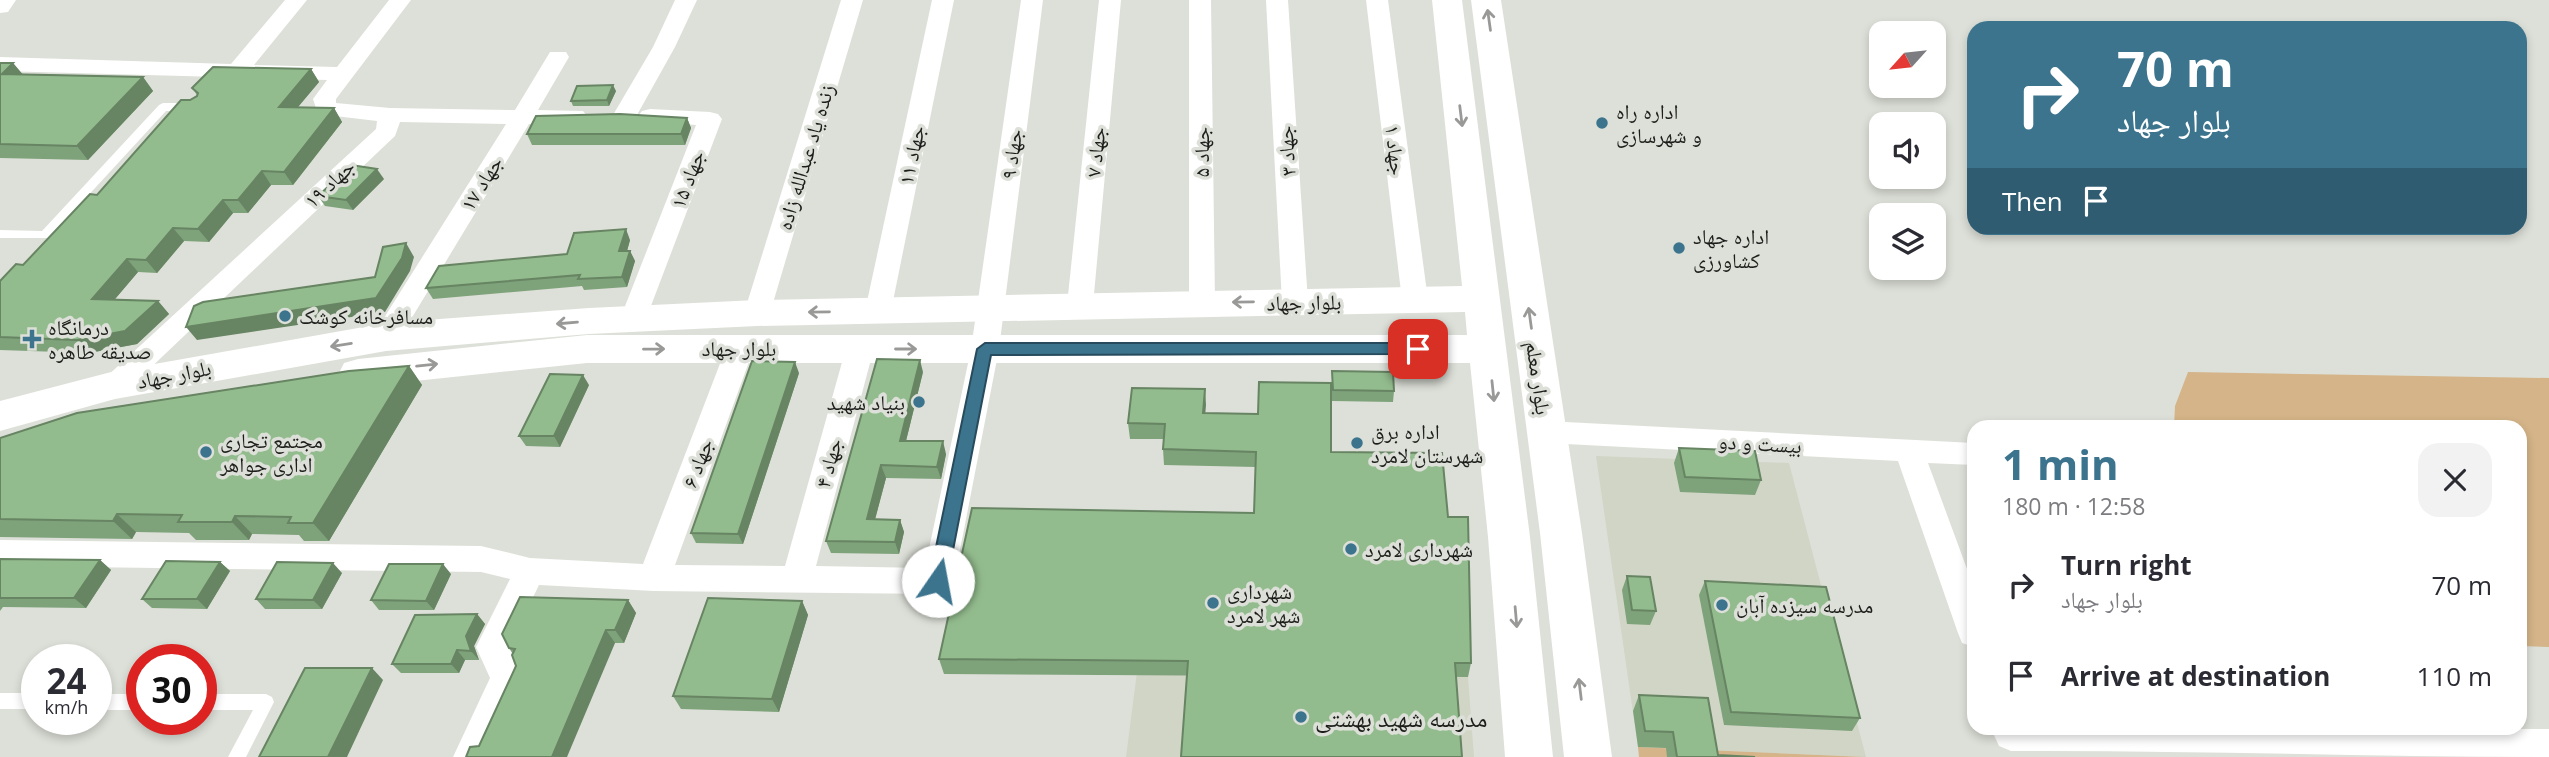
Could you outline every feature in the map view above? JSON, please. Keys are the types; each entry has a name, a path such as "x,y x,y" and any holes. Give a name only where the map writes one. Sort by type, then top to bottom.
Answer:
{"street":[{"path":"0,7 5,0"},
{"path":"239,69 296,0"},
{"path":"400,0 324,99 326,109 390,116 625,115 664,47 686,0"},
{"name":"زنده یاد عبدالله زاده","path":"757,313 852,0"},
{"name":"جهاد ۱۱","path":"878,311 943,0"},
{"name":"جهاد ۹","path":"797,578 938,581 985,349 1032,0"},
{"name":"جهاد ۷","path":"1080,305 1110,0"},
{"name":"جهاد ۵","path":"1200,0 1202,303"},
{"name":"جهاد ۳","path":"1277,0 1295,302"},
{"name":"جهاد ۱","path":"1377,0 1403,300"},
{"path":"1447,0 1509,537 1529,757"},
{"name":"بلوار معلم","path":"1486,0 1588,757"},
{"name":"جهاد ۱۷","path":"386,337 558,57"},
{"path":"0,64 342,74"},
{"path":"1456,73 1496,73"},
{"name":"جهاد ۱۵","path":"625,115 710,119 633,319"},
{"name":"جهاد ۱۹","path":"115,386 387,131 390,116"},
{"name":"بلوار جهاد","path":"0,415 115,386 386,337 757,313 1482,299"},
{"path":"1394,349 1409,342 1417,331 1416,318 1403,300"},
{"name":"جهاد ۶","path":"654,578 740,348"},
{"name":"جهاد ۴","path":"797,578 860,348"},
{"name":"بلوار جهاد","path":"0,446 92,415 375,371 587,349 1488,349"},
{"name":"بیست و دو","path":"1546,432 1967,454"},
{"path":"1909,451 1967,613"},
{"path":"0,553 481,559 530,571 654,578 797,578"},
{"path":"470,757 507,678 492,647 530,571"},
{"path":"2009,740 2092,735"},
{"path":"2214,735 2406,749 2549,745"}],"lane":[{"path":"3,237 45,235 163,107 199,107"},
{"path":"0,701 21,701"},
{"path":"217,702 266,702 237,757"}],"shaded area":[{"path":"2188,372 2549,378 2549,647 2527,646 2527,420 2174,420 2175,406"},
{"name":"مدرسه سیزده آبان","path":"1596,456 1789,463 1866,757 1638,747"},
{"name":"مدرسه شهید بهشتی","path":"1137,672 1468,677 1474,757 1126,757"},
{"path":"1638,747 1866,757 1639,757"}],"building":[{"path":"0,63 13,63 2,74 143,77 77,146 0,144"},
{"path":"213,67 311,69 279,107 334,108 284,172 262,171 238,200 223,200 198,229 173,228 146,260 127,259 92,299 158,301 125,331 77,340 0,337 0,281 16,264 23,265 90,194 97,195 181,100 190,100 197,96 198,93 192,88"},
{"path":"613,85 607,100 571,101 577,86"},
{"path":"620,114 687,118 681,134 527,134 536,116"},
{"path":"351,165 377,169 346,200 318,196"},
{"path":"626,229 619,251 630,251 622,277 578,279 580,275 426,288 439,266 567,254 574,233"},
{"path":"406,243 402,258 376,298 186,327 194,306 203,302 375,277 383,247"},
{"path":"877,359 920,360 900,441 943,441 937,467 881,465 867,519 900,520 895,542 826,541"},
{"path":"752,361 795,362 738,534 691,533"},
{"name":"مجتمع تجاری اداری جواهر","path":"409,366 313,523 288,523 291,517 235,516 232,522 178,522 182,515 117,514 113,521 0,519 0,438 77,413 349,371"},
{"path":"1332,371 1393,372 1394,391 1333,390"},
{"path":"550,374 583,375 554,436 519,436"},
{"path":"1259,382 1331,383 1331,452 1442,453 1448,517 1468,517 1471,663 1455,663 1462,757 1181,757 1188,661 939,659 972,508 1254,513 1256,452 1163,449 1165,424 1128,423 1132,388 1205,389 1203,413 1258,414"},
{"path":"1679,448 1755,451 1761,480 1685,477"},
{"path":"0,559 100,560 74,598 0,598"},
{"path":"166,561 220,562 197,599 142,599"},
{"path":"277,562 333,563 313,600 256,599"},
{"path":"389,564 443,564 426,601 371,600"},
{"path":"1627,576 1650,577 1656,611 1632,610"},
{"path":"1705,581 1826,587 1860,718 1731,712"},
{"path":"520,597 628,600 615,630 606,630 552,757 466,757 470,747 479,746 516,666 512,655 515,649 509,648 502,634"},
{"path":"708,598 802,601 772,699 673,696"},
{"path":"477,614 466,636 471,651 457,650 451,664 392,664 415,615"},
{"path":"305,668 372,668 328,757 259,757"},
{"path":"1639,695 1708,698 1718,755 1755,757 1677,757 1673,732 1645,731"}],"place":[{"name":"اداره راه و شهرسازی","path":"1602,123"},
{"name":"اداره جهاد کشاورزی","path":"1679,248"},
{"name":"مسافرخانه کوشک","path":"285,316"},
{"name":"درمانگاه صدیقه طاهره","path":"32,339"},
{"name":"بنیاد شهید","path":"919,402"},
{"name":"اداره برق شهرستان لامرد","path":"1357,443"},
{"name":"مجتمع تجاری اداری جواهر","path":"206,452"},
{"name":"شهرداری لامرد","path":"1351,549"},
{"name":"شهرداری شهر لامرد","path":"1213,603"},
{"name":"مدرسه سیزده آبان","path":"1722,605"},
{"name":"مدرسه شهید بهشتی","path":"1301,717"}],"route":[{"path":"938,581 985,349 1418,349"}]}
